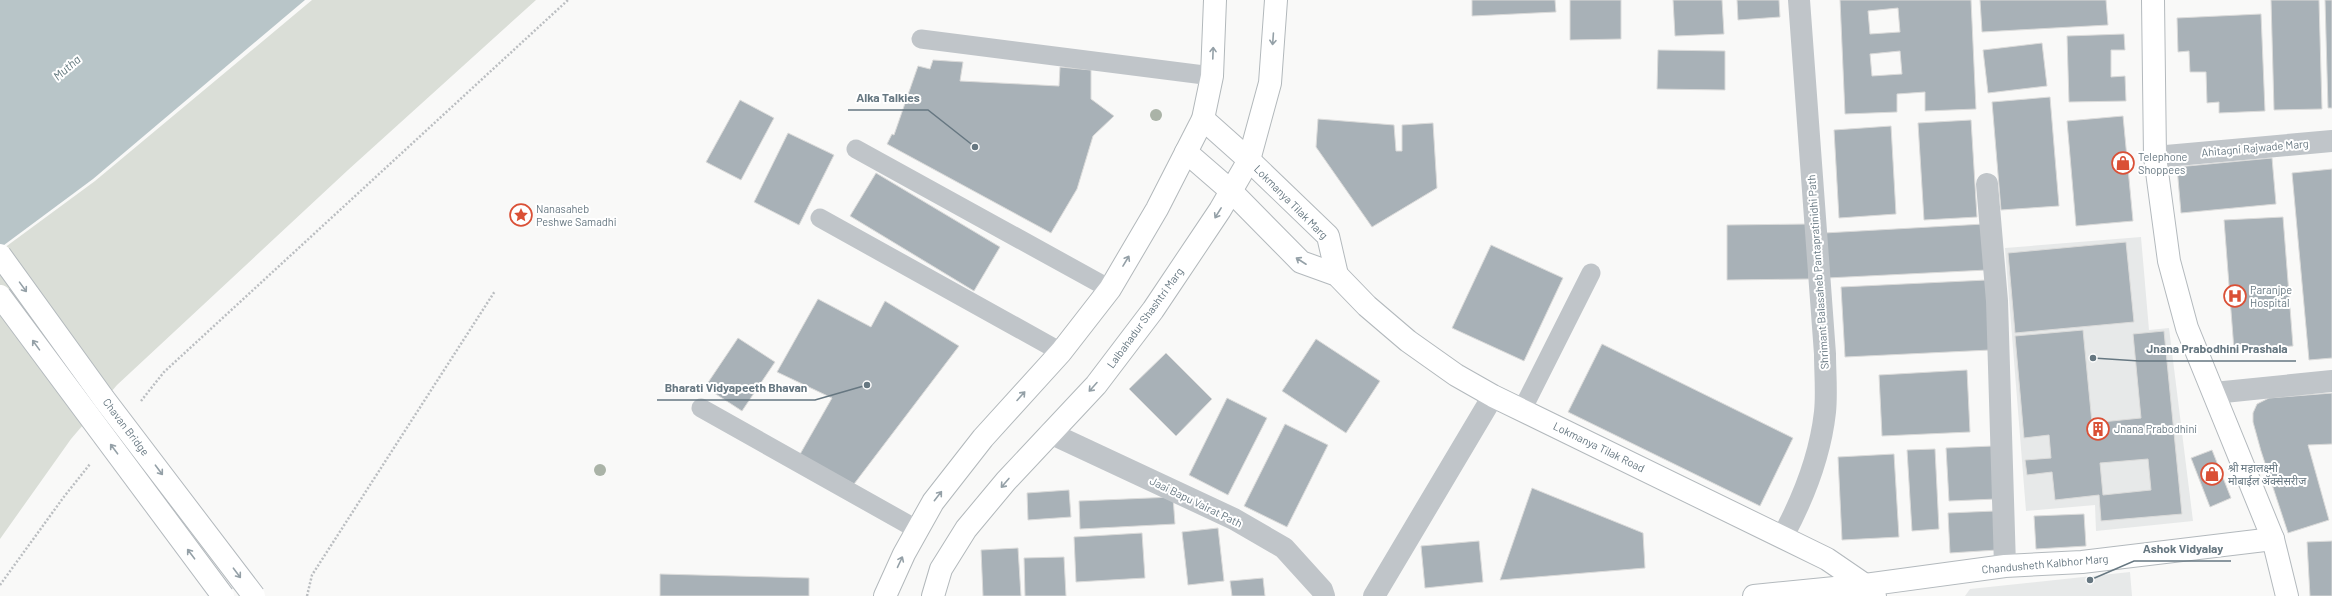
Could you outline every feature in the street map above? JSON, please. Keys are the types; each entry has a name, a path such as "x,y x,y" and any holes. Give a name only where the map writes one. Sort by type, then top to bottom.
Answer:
{"main road":[{"path":"885,596 933,502 979,444 1061,352 1110,289 1157,209 1202,120 1212,76 1215,0"},
{"name":"Lalbahadur Shashtri Marg","path":"933,596 941,569 966,529 1050,433 1096,384 1153,310 1231,191 1249,160 1270,83 1276,0"},
{"path":"2153,0 2155,156 2169,261 2187,328 2273,539 2287,596"},
{"name":"Lokmanya Tilak Marg","path":"1202,120 1249,160 1328,236 1337,275"},
{"path":"1186,152 1231,191 1301,262 1337,275"},
{"name":"Chavan Bridge","path":"0,255 104,399 254,596"},
{"name":"Lokmanya Tilak Road","path":"1337,275 1367,306 1408,341 1456,375 1493,396 1783,536 1827,559 1870,591"},
{"name":"Chavan Bridge","path":"0,296 223,596"},
{"name":"Chandusheth Kalbhor Marg","path":"1754,596 1870,591 2005,566 2082,562 2273,539"}],"street":[{"name":"Shrimant Balasaheb Pantapratinidhi Path","path":"1783,536 1802,502 1816,461 1825,412 1825,354 1799,0"},
{"name":"Ahitagni Rajwade Marg","path":"2155,156 2332,141"},
{"path":"1987,184 1997,301 2005,566"},
{"path":"2214,393 2332,381"},
{"path":"1374,596 1493,396"},
{"name":"Jaai Bapu Vairat Path","path":"1050,433 1234,519 1284,548 1322,590 1324,596"}],"lane":[{"path":"921,39 1212,76"},
{"path":"856,149 1110,289"},
{"path":"820,218 1061,352"},
{"path":"1522,410 1591,273"},
{"path":"702,408 918,530"}],"path":[{"path":"140,402 164,372 568,0"},
{"path":"307,596 312,575 495,291"},
{"path":"0,585 63,498 92,462"}],"shaded area":[{"path":"312,0 536,0 348,170 117,385 71,439 0,539 0,251 95,181"},
{"path":"2141,237 2149,330 2169,328 2193,521 2096,531 2095,505 2026,511 2005,248"},
{"path":"2130,572 2132,596 1965,596 1970,589"}],"water":[{"name":"Mutha","path":"0,0 305,0 93,179 0,248"}],"building":[{"path":"1472,0 1555,0 1556,12 1472,16"},
{"path":"1570,0 1621,0 1621,39 1570,40"},
{"path":"1673,0 1722,0 1724,34 1675,36"},
{"path":"1737,0 1779,0 1780,17 1738,20"},
{"path":"1840,0 1971,0 1976,109 1925,111 1925,92 1897,94 1897,112 1845,114","holes":["1898,8 1900,32 1870,34 1868,11","1900,51 1902,74 1872,76 1870,54"]},
{"path":"1980,0 2106,0 2108,25 1982,32"},
{"path":"2271,0 2319,0 2322,109 2274,110"},
{"path":"2325,0 2332,0 2332,108 2328,108"},
{"path":"2261,14 2265,111 2219,113 2219,102 2207,103 2206,72 2190,72 2189,51 2178,52 2177,18"},
{"path":"2124,34 2125,50 2111,50 2111,77 2125,76 2126,101 2069,102 2067,36"},
{"path":"2042,43 2047,86 1988,93 1983,50"},
{"path":"1658,50 1725,51 1725,90 1657,89"},
{"path":"933,60 963,62 960,81 1059,86 1060,67 1091,70 1091,99 1114,116 1093,136 1077,189 1051,233 887,144 892,134 894,135 918,66 930,69"},
{"path":"2050,97 2059,206 2001,210 1992,102"},
{"path":"740,100 774,118 741,180 706,162"},
{"path":"2123,116 2133,221 2076,226 2067,121"},
{"path":"1318,119 1394,125 1396,151 1402,151 1402,125 1433,123 1437,188 1372,227 1316,147"},
{"path":"1971,120 1977,217 1924,220 1918,123"},
{"path":"1891,126 1896,214 1839,218 1834,130"},
{"path":"788,133 834,155 799,225 754,202"},
{"path":"2272,158 2276,204 2181,213 2177,167"},
{"path":"2332,169 2332,358 2309,360 2292,173"},
{"path":"876,173 1000,247 974,291 850,216"},
{"path":"2283,217 2293,346 2234,350 2224,220"},
{"path":"1809,224 1809,279 1727,280 1727,225"},
{"path":"1984,224 1987,270 1827,278 1824,233"},
{"path":"2126,242 2134,322 2015,333 2008,253"},
{"path":"1491,245 1563,278 1524,361 1452,328"},
{"path":"1987,280 1990,350 1845,357 1841,287"},
{"path":"818,299 871,327 885,301 959,346 854,484 799,456 832,398 777,372"},
{"name":"Jnana Prabodhini","path":"2083,330 2092,423 2141,418 2133,334 2164,331 2182,514 2101,521 2099,495 2055,500 2052,472 2027,475 2025,460 2051,458 2049,435 2024,438 2015,336","holes":["2148,459 2151,490 2103,495 2100,463"]},
{"path":"738,338 775,362 742,411 705,387"},
{"path":"1316,339 1380,381 1346,433 1282,391"},
{"path":"1602,344 1793,438 1760,506 1568,412"},
{"path":"1166,353 1212,399 1176,436 1129,389"},
{"path":"1967,370 1970,432 1882,436 1879,375"},
{"path":"2332,393 2332,444 2308,445 2329,520 2288,533 2261,451 2253,422 2253,413 2257,404 2269,398"},
{"path":"1227,398 1267,418 1228,495 1189,475"},
{"path":"1285,424 1328,445 1287,527 1244,506"},
{"path":"1993,446 1996,499 1949,501 1946,448"},
{"path":"1935,449 1939,529 1912,531 1907,450"},
{"path":"2212,450 2231,498 2210,507 2191,458"},
{"path":"1894,454 1899,537 1842,540 1838,457"},
{"path":"1532,488 1643,533 1645,568 1500,580"},
{"path":"1069,490 1071,517 1028,520 1027,493"},
{"path":"1173,497 1175,524 1080,529 1079,501"},
{"path":"1995,511 1997,550 1950,553 1948,513"},
{"path":"2084,514 2086,546 2036,549 2034,516"},
{"path":"1218,528 1224,581 1188,585 1182,532"},
{"path":"1142,533 1145,578 1076,582 1074,537"},
{"path":"1479,541 1483,582 1425,588 1421,546"},
{"path":"2332,541 2332,596 2310,596 2307,542"},
{"path":"1018,548 1021,596 983,596 981,550"},
{"path":"1064,557 1066,596 1025,596 1024,558"},
{"path":"660,574 809,578 809,596 660,596"},
{"path":"1263,578 1265,596 1232,596 1230,581"}],"place":[{"name":"Alka Talkies","path":"975,147"},
{"name":"Telephone Shoppees","path":"2123,163"},
{"name":"Nanasaheb Peshwe Samadhi","path":"521,215"},
{"name":"Paranjpe Hospital","path":"2235,296"},
{"name":"Jnana Prabodhini Prashala","path":"2093,358"},
{"name":"Bharati Vidyapeeth Bhavan","path":"867,385"},
{"name":"Jnana Prabodhini","path":"2098,429"},
{"name":"श्री महालक्ष्मी मोबाईल ॲक्सेसरीज","path":"2212,474"},
{"name":"Ashok Vidyalay","path":"2090,580"}]}
